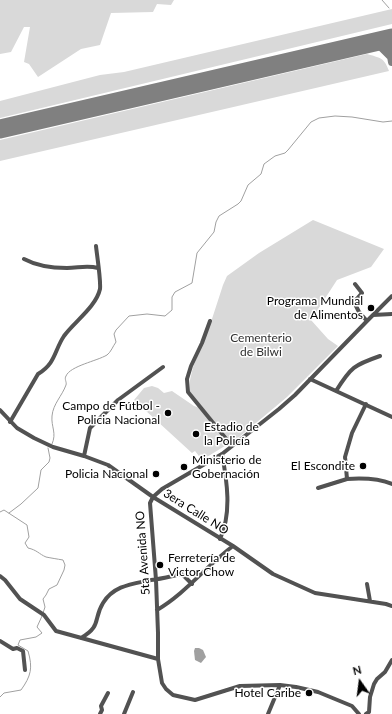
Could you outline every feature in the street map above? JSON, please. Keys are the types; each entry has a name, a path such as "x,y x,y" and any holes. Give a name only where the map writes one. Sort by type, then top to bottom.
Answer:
{"street":[{"path":"10,422 38,374 45,370 53,360 64,337 84,315 97,296 100,288 96,246"},
{"path":"24,259 45,267 66,268 87,266 98,268"},
{"path":"355,284 362,293 354,302 359,312 367,320"},
{"name":"5ta Avenida NO","path":"280,685 240,686 195,700 173,695 166,689 162,683 158,659 156,580 150,503 153,497 177,480 222,454 295,395 392,296"},
{"path":"373,315 392,314"},
{"path":"210,321 191,366 187,379 188,392 232,446"},
{"path":"336,391 347,374 356,366 380,356"},
{"path":"84,456 90,428 118,400 163,367"},
{"path":"310,379 392,417"},
{"path":"347,479 345,457 352,433 366,404"},
{"name":"3era Calle NO","path":"0,410 17,428 53,447 108,465 153,497 220,540 233,546 273,574 315,593 370,601 392,606"},
{"path":"220,540 226,521 227,496 227,484 222,454"},
{"path":"318,488 347,479 363,478 385,481 392,484"},
{"path":"157,610 171,602 192,584 216,559 233,546"},
{"path":"81,638 91,632 96,625 103,604 111,593 123,586 182,574 192,584"},
{"path":"0,576 20,599 42,614 56,631 158,659"},
{"path":"367,584 370,601"},
{"path":"0,641 13,649 17,648 23,651 25,670"},
{"path":"366,714 368,712 374,684 377,679 386,672 392,660"},
{"path":"268,714 280,685 318,692 352,706 359,714"},
{"path":"124,714 133,692"},
{"path":"100,714 102,710 101,706 108,693"}],"green space":[{"path":"0,0 174,0 171,5 157,4 153,12 111,13 100,45 81,49 38,77 29,64 24,62 30,27 24,27 11,52 0,54"},
{"path":"392,9 392,24 0,118 0,101 100,75 124,72"},
{"path":"367,54 381,59 389,71 0,161 0,140"},
{"name":"Cementerio de Bilwi","path":"313,220 384,249 371,267 337,280 311,320 328,339 338,346 287,397 232,443 190,392 190,380 193,367 227,276 259,253"},
{"path":"152,386 158,388 164,393 172,391 194,406 200,408 228,444 202,460 195,451 192,453 134,400 144,388"}],"shaded area":[{"path":"195,648 203,650 206,657 201,663 195,660"}],"waterway":[{"path":"382,0 389,8"},
{"path":"52,444 54,437 52,420 53,412 66,385 65,377 68,372 107,355 116,342 114,334 116,330 129,316 147,314 165,316 172,310 172,297 175,292 192,283 197,253 214,232 219,216 241,201 248,185 261,174 264,164 275,156 285,153 311,122 319,118 335,116 383,122 392,121"},
{"path":"9,513 38,488 41,470 49,462 50,458 48,448"},
{"path":"0,512 4,510 27,525 29,537 25,543 28,548 46,557 63,560 65,565 64,570 57,585 49,589 43,599 45,607 43,613"},
{"path":"0,697 4,693 21,690 27,680 31,667 30,657 28,651 18,645 20,640 36,637 42,633 37,627 42,616"}],"taxiway":[{"path":"371,43 381,47 390,56"},
{"path":"392,45 390,51 392,62"}],"runway":[{"path":"0,129 392,38"}],"place":[{"name":"Programa Mundial de Alimentos","path":"371,308"},
{"name":"Campo de Fútbol - Policia Nacional","path":"168,413"},
{"name":"Estadio de la Policía","path":"196,434"},
{"name":"El Escondite","path":"363,466"},
{"name":"Ministerio de Gobernación","path":"184,467"},
{"name":"Policia Nacional","path":"156,474"},
{"name":"Ferretería de Victor Chow","path":"160,565"},
{"name":"Hotel Caribe","path":"309,693"}]}
